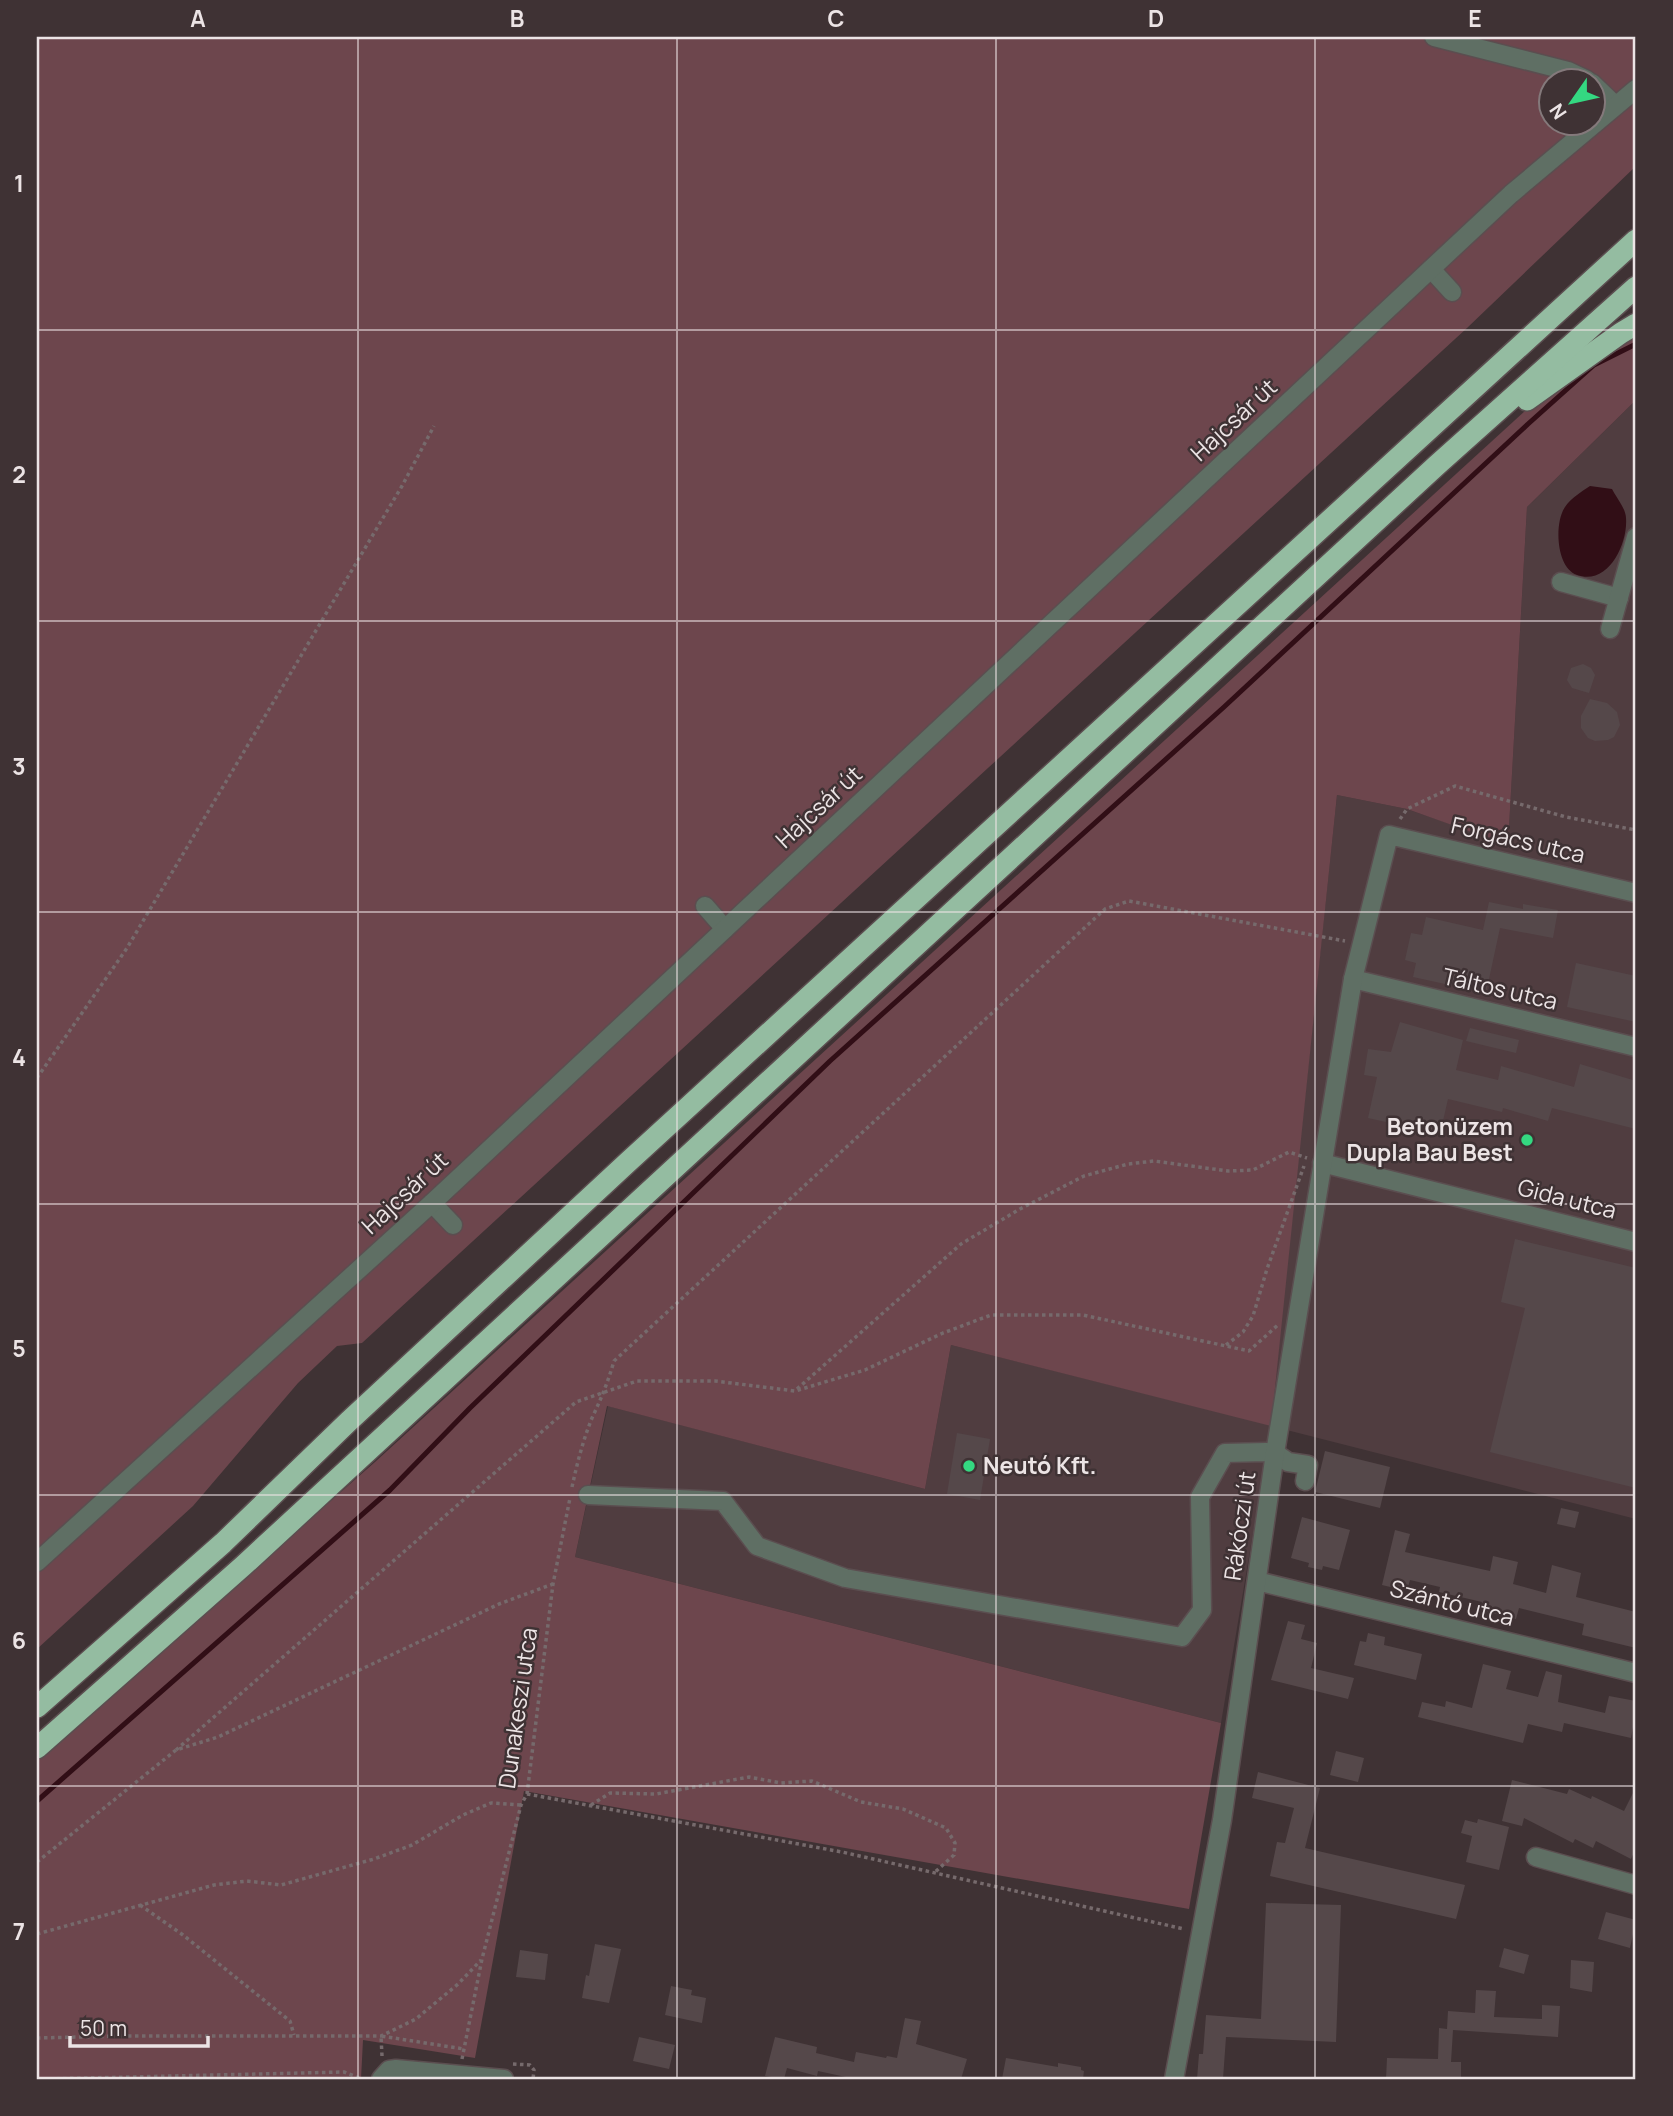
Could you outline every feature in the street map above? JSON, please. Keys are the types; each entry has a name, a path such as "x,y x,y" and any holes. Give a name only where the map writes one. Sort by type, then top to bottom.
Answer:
{"highway":[{"path":"37,1707 223,1543 349,1421 628,1162 1636,240"},
{"path":"37,1748 243,1566 1437,465 1636,287"},
{"path":"1437,465 1621,332 1636,324"}],"street":[{"path":"1434,37 1548,66"},
{"name":"Hajcsár út","path":"37,1562 432,1203 1511,194 1636,89"},
{"path":"1606,96 1615,105"},
{"path":"1431,269 1452,292"},
{"path":"1609,628 1636,537"},
{"path":"1561,582 1619,598"},
{"name":"Forgács utca","path":"1389,835 1636,893"},
{"name":"Rákóczi út","path":"1174,2079 1222,1820 1275,1453 1353,979 1389,835"},
{"path":"705,906 725,929"},
{"name":"Táltos utca","path":"1353,979 1636,1047"},
{"name":"Gida utca","path":"1322,1163 1636,1242"},
{"path":"432,1203 453,1225"},
{"path":"588,1495 723,1500 757,1546 845,1578 1182,1637 1202,1610 1200,1497 1225,1453 1275,1453 1288,1462 1308,1465 1305,1481"},
{"name":"Szántó utca","path":"1257,1581 1636,1674"},
{"path":"1536,1857 1636,1885"},
{"path":"381,2079 389,2070 396,2069 504,2079"}],"path":[{"path":"37,1078 127,948 402,486 434,426"},
{"path":"1389,835 1407,809 1455,786 1566,817 1636,830"},
{"name":"Dunakeszi utca","path":"459,2075 482,1959 521,1805 527,1794 553,1584 577,1465 592,1419 606,1390 614,1361 1105,909 1129,901 1362,944"},
{"path":"795,1391 961,1244 1084,1176 1128,1164 1154,1161 1228,1171 1253,1170 1289,1152 1310,1159 1301,1170 1253,1316 1243,1332 1225,1346"},
{"path":"37,1862 176,1750 576,1402 636,1381 702,1381 795,1391 865,1370 943,1333 991,1315 1083,1315 1249,1351 1298,1306"},
{"path":"176,1750 218,1737 499,1605 553,1584"},
{"path":"590,1806 610,1793 656,1794 749,1777 781,1783 811,1781 861,1802 903,1809 946,1828 955,1843 954,1855 934,1873"},
{"path":"527,1794 842,1852 1183,1928 1202,1935"},
{"path":"37,1934 214,1885 247,1881 281,1885 399,1850 491,1803 521,1805"},
{"path":"141,1905 183,1935 290,2021 294,2035"},
{"path":"381,2036 416,2018 458,1984 482,1959"},
{"path":"37,2038 121,2035 381,2036 464,2049"},
{"path":"42,2079 344,2072 362,2079"}],"shaded area":[{"path":"37,37 1636,37 1636,166 1467,328 362,1343 337,1346 298,1383 193,1506 37,1649"},
{"path":"1636,332 1636,400 1527,507 1508,845 1407,809 1337,795 1271,1426 951,1345 925,1489 607,1406 575,1557 1221,1723 1189,1909 524,1791 475,2058 363,2040 361,2079 37,2079 37,1759 375,1462 1572,368"},
{"path":"1636,400 1636,1519 1271,1426 1221,1723 575,1557 608,1406 925,1489 951,1345 1270,1425 1337,795 1407,809 1508,844 1527,507"},
{"path":"1590,486 1612,489 1626,514 1626,528 1620,550 1614,560 1607,569 1588,577 1577,575 1565,564 1558,534 1561,514 1565,507"}],"building":[{"path":"1583,664 1591,668 1595,675 1589,693 1572,688 1567,680 1571,668"},
{"path":"1590,699 1607,703 1617,712 1620,725 1614,737 1595,741 1588,738 1581,728 1581,716"},
{"path":"1489,902 1523,909 1523,904 1558,910 1553,938 1500,928 1486,993 1413,977 1416,963 1405,960 1411,933 1422,935 1426,917 1483,930"},
{"path":"1576,963 1636,976 1636,1022 1567,1007"},
{"path":"1400,1022 1463,1040 1456,1070 1498,1080 1501,1066 1574,1087 1580,1064 1636,1081 1636,1129 1552,1108 1548,1121 1503,1108 1502,1112 1448,1099 1440,1134 1368,1118 1377,1077 1364,1075 1368,1049 1391,1052"},
{"path":"1470,1028 1519,1040 1516,1053 1466,1041"},
{"path":"1515,1239 1636,1268 1636,1488 1490,1452 1525,1308 1501,1302"},
{"name":"Neutó Kft.","path":"957,1433 990,1439 980,1500 947,1494"},
{"path":"1325,1451 1390,1467 1380,1508 1315,1492"},
{"path":"1561,1508 1579,1512 1575,1528 1557,1524"},
{"path":"1302,1517 1350,1530 1339,1570 1323,1566 1322,1570 1308,1567 1309,1563 1291,1558"},
{"path":"1395,1530 1410,1534 1405,1552 1490,1571 1493,1556 1518,1562 1513,1584 1546,1593 1552,1565 1581,1573 1576,1597 1636,1612 1636,1648 1582,1635 1584,1624 1519,1608 1516,1619 1480,1610 1482,1602 1439,1592 1440,1587 1410,1580 1407,1591 1382,1585"},
{"path":"1288,1621 1305,1625 1301,1639 1317,1643 1311,1668 1354,1678 1348,1699 1271,1680"},
{"path":"1368,1633 1385,1637 1384,1645 1422,1654 1416,1680 1354,1665 1360,1641 1366,1642"},
{"path":"1483,1664 1511,1671 1506,1689 1538,1697 1546,1671 1562,1675 1558,1702 1605,1713 1609,1696 1636,1701 1636,1728 1633,1727 1631,1738 1564,1723 1562,1732 1528,1724 1523,1743 1418,1717 1422,1702 1445,1707 1446,1701 1472,1708"},
{"path":"1336,1751 1364,1758 1358,1782 1330,1775"},
{"path":"1258,1772 1320,1788 1305,1848 1465,1885 1456,1919 1270,1876 1277,1842 1285,1843 1294,1808 1252,1798"},
{"path":"1512,1780 1567,1794 1569,1789 1624,1811 1636,1787 1636,1848 1631,1859 1596,1841 1593,1848 1575,1839 1573,1843 1524,1818 1522,1826 1502,1821"},
{"path":"1478,1819 1509,1827 1499,1870 1466,1862 1472,1836 1461,1833 1465,1820 1477,1823"},
{"path":"1266,1903 1341,1905 1336,2042 1226,2037 1223,2079 1197,2079 1199,2054 1203,2054 1206,2015 1261,2019"},
{"path":"1606,1912 1636,1920 1630,1948 1598,1939"},
{"path":"595,1944 621,1949 609,2003 582,1998"},
{"path":"1504,1948 1529,1955 1524,1974 1499,1967"},
{"path":"520,1950 548,1954 545,1980 516,1977"},
{"path":"1571,1960 1594,1962 1592,1992 1570,1988"},
{"path":"671,1986 692,1990 691,1995 706,1998 702,2023 665,2015"},
{"path":"1476,1990 1496,1991 1494,2017 1542,2019 1542,2005 1560,2006 1558,2037 1453,2030 1451,2062 1461,2062 1461,2079 1386,2079 1387,2058 1438,2059 1439,2028 1447,2029 1448,2011 1475,2013"},
{"path":"905,2018 921,2021 916,2044 967,2059 961,2079 855,2079 818,2071 817,2076 787,2068 784,2079 765,2076 775,2037 817,2047 816,2053 854,2062 856,2052 897,2058"},
{"path":"639,2037 675,2045 669,2069 633,2061"},
{"path":"1006,2058 1058,2067 1058,2063 1081,2067 1084,2071 1083,2079 1002,2079"}],"waterway":[{"path":"37,1801 390,1490 470,1408 830,1061 1224,707 1528,424 1594,365 1636,344"}],"place":[{"name":"Betonüzem Dupla Bau Best","path":"1527,1140"},
{"name":"Neutó Kft.","path":"969,1466"}]}
